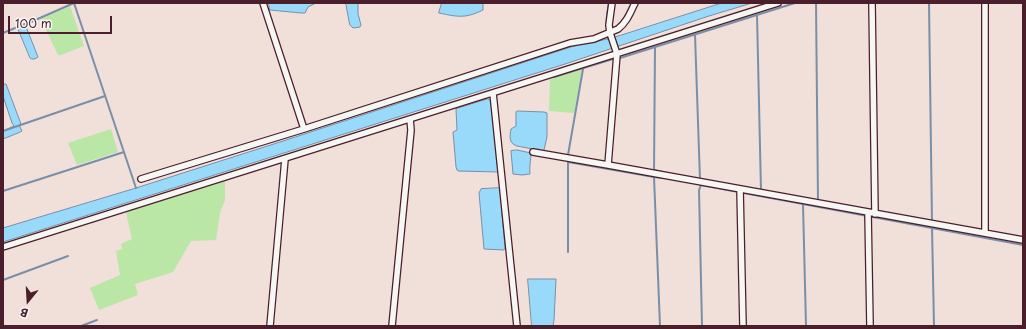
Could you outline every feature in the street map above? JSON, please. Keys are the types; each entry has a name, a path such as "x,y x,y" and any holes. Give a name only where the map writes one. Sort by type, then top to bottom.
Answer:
{"street":[{"path":"263,3 304,129"},
{"path":"608,165 616,51 610,34 609,19 612,3"},
{"path":"141,179 304,129 570,43 594,39 610,34 624,24 635,3"},
{"path":"3,247 493,93 616,51 778,3"},
{"path":"872,3 875,214"},
{"path":"985,3 985,233"},
{"path":"493,93 517,326"},
{"path":"392,326 411,130 410,119"},
{"path":"533,152 1023,240"},
{"path":"270,326 285,159"},
{"path":"740,189 743,326"},
{"path":"868,212 870,326"}],"green space":[{"path":"70,6 84,46 58,55 41,19"},
{"path":"582,70 574,113 549,111 550,79"},
{"path":"111,129 118,152 77,165 68,143"},
{"path":"225,181 225,200 220,213 216,240 191,241 173,272 135,284 138,295 99,310 90,288 120,275 116,251 122,249 121,244 132,239 126,212"}],"water":[{"path":"269,3 316,3 308,7 305,13 301,13 270,10"},
{"path":"346,3 358,3 360,27 353,28 350,25"},
{"path":"442,3 483,3 483,10 466,16 439,13"},
{"path":"722,3 752,3 562,65 3,242 3,228 136,188 580,44 600,41"},
{"path":"25,24 38,57 35,59 30,58 17,27"},
{"path":"4,84 6,84 21,124 19,125 22,131 3,139 3,131 14,126 3,96"},
{"path":"488,99 491,101 498,172 458,171 456,167 453,132 457,130 456,109"},
{"path":"516,112 547,113 547,137 543,151 517,146 512,143 510,137 511,129 516,126"},
{"path":"517,150 531,153 530,174 513,174 511,151"},
{"path":"499,188 505,248 504,250 484,249 479,193 481,189"},
{"path":"528,279 556,279 553,326 532,326"}],"waterway":[{"path":"74,3 136,188"},
{"path":"24,25 74,3"},
{"path":"608,39 607,13 609,3"},
{"path":"554,77 620,58 795,3"},
{"path":"816,3 818,201"},
{"path":"929,3 932,223"},
{"path":"757,15 761,191"},
{"path":"3,33 20,26"},
{"path":"695,35 700,180"},
{"path":"655,47 654,170 663,172 663,178 654,177 660,326"},
{"path":"568,252 568,155 583,69"},
{"path":"3,131 105,96"},
{"path":"3,191 124,152"},
{"path":"568,162 654,177"},
{"path":"702,326 699,190 701,185 1023,245"},
{"path":"803,204 806,326"},
{"path":"932,227 934,326"},
{"path":"3,280 68,256"},
{"path":"81,326 97,320"}]}
